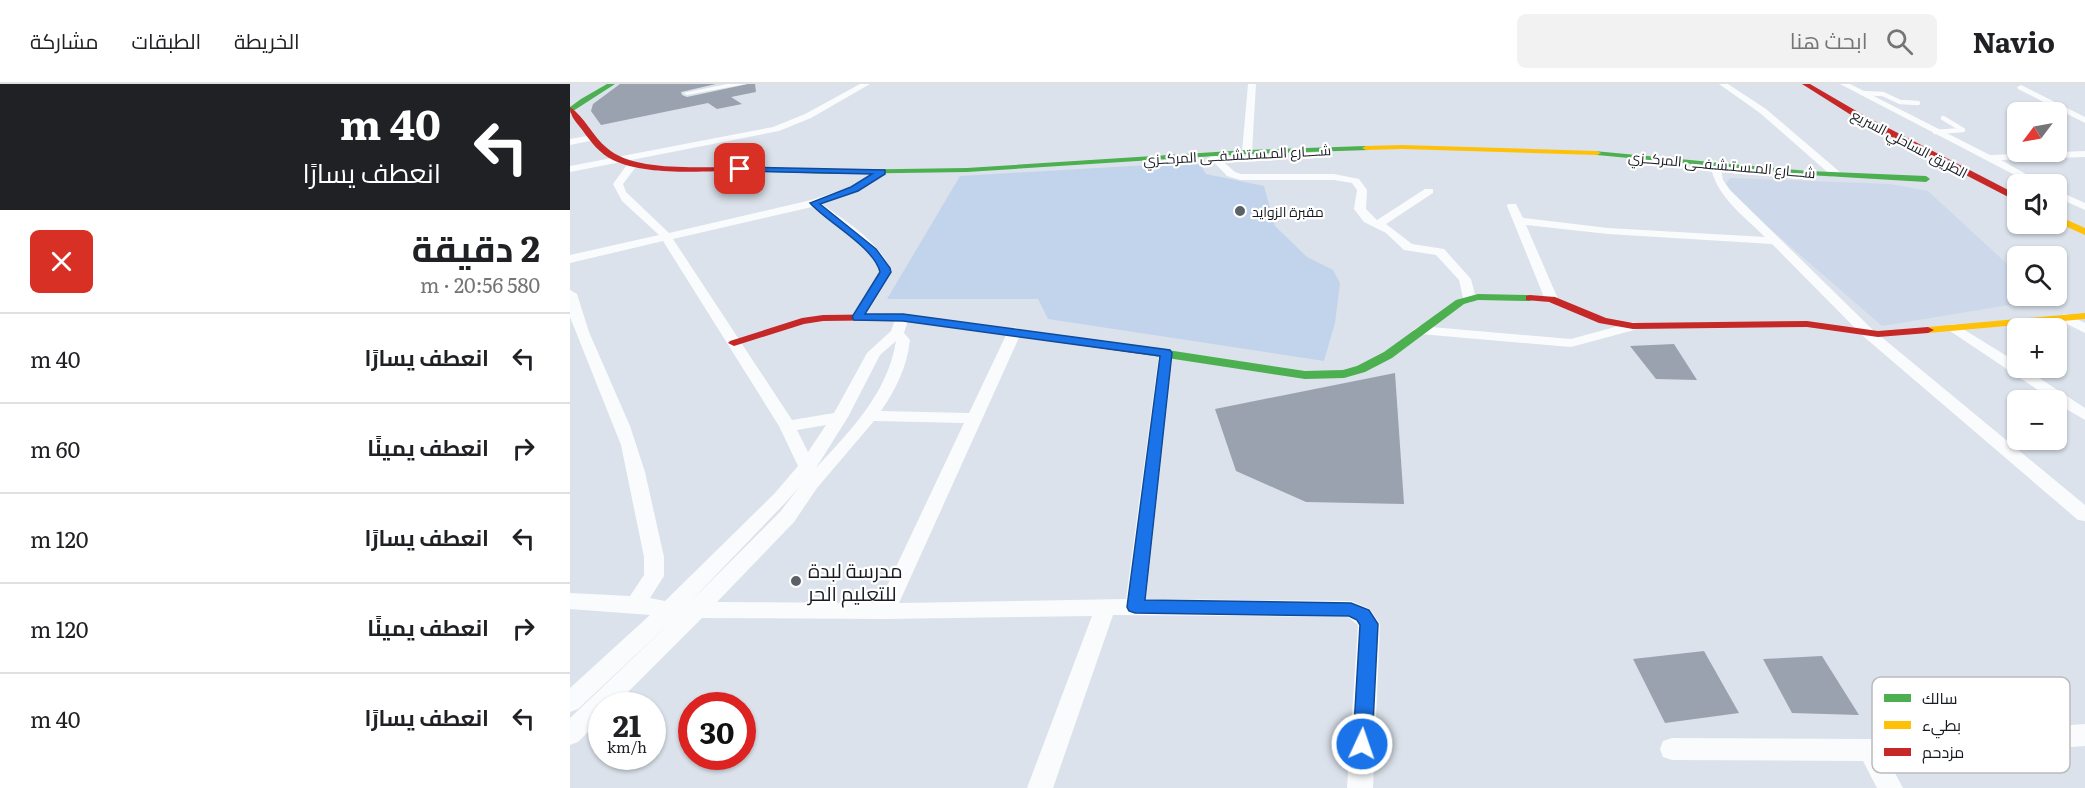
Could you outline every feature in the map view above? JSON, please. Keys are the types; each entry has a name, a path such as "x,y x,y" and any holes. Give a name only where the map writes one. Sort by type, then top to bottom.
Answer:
{"main road":[{"path":"577,89 606,84"},
{"path":"570,111 583,100 612,84"},
{"name":"الطريق الساحلي السريع","path":"1805,84 1862,118 2007,193"},
{"name":"الطريق الساحلي السريع","path":"1827,84 2007,178"},
{"name":"شــــارع المـسـتـشـفــى المركــزي","path":"570,111 592,138 616,159 633,164 775,171 882,172 1003,168 1247,152 1401,147 1612,154 1837,175 1926,179"},
{"path":"2067,208 2085,217"},
{"path":"2067,223 2085,232"},
{"path":"734,343 802,321 903,317 1015,331 1305,375 1344,374 1361,369 1389,355 1460,302 1490,296 1551,299 1603,321 1633,326 1807,324 1836,326 1868,333 2007,323"},
{"path":"2066,318 2085,316"}],"street":[{"path":"687,93 742,84"},
{"path":"570,169 776,129 808,116 866,84"},
{"path":"1247,152 1252,84"},
{"path":"1723,84 1763,111 1837,175"},
{"path":"1844,84 2018,174"},
{"path":"2021,87 2085,120"},
{"path":"570,142 592,138"},
{"path":"1987,159 2085,154"},
{"path":"1212,155 1231,174 1240,177 1334,177 1355,181 1362,190 1360,209 1368,220 1390,231 1408,247 1434,250 1443,254 1455,271 1466,279 1469,299"},
{"path":"1715,163 1718,180 1726,192 1868,333 2085,515"},
{"path":"633,164 618,184 621,195 651,219 667,238 788,426 809,476"},
{"path":"570,260 814,203 855,189 882,172"},
{"path":"1379,224 1429,191"},
{"path":"2067,198 2085,207"},
{"path":"814,203 872,251 885,268 886,272 858,317"},
{"path":"1512,206 1551,299"},
{"path":"1518,221 1608,231 1774,241"},
{"path":"570,294 588,346 601,372 629,445 654,557 654,576 636,604"},
{"path":"570,734 697,610 787,517 874,353 897,333 903,317"},
{"path":"2067,319 2085,329"},
{"path":"1420,330 1571,343 1633,326"},
{"path":"1955,328 2085,415"},
{"path":"885,611 1015,331"},
{"path":"570,702 872,416 895,372 903,346 903,340 897,333"},
{"path":"1135,607 1166,353"},
{"path":"872,416 974,418"},
{"path":"788,426 840,417"},
{"path":"570,601 636,604 669,610 885,611 1135,607 1351,609 1363,615 1369,624 1360,788"},
{"path":"1040,788 1105,608"},
{"path":"2070,736 2085,735"},
{"path":"1672,749 1870,750 1872,754"},
{"path":"1882,773 1890,788"}],"lane":[{"path":"1862,93 1883,94 1902,103 1918,104"},
{"path":"1935,132 1963,130 1943,118"}],"shaded area":[{"path":"1199,162 1206,174 1264,186 1275,226 1307,257 1333,270 1340,283 1335,323 1324,361 1048,319 1038,299 887,299 960,176"},
{"path":"1730,178 1890,184 1928,191 2007,264 2007,305 1882,326 1723,188"}],"building":[{"path":"620,84 716,84 681,92 687,97 748,84 755,84 756,92 731,97 742,104 717,109 708,103 601,125 591,111 593,104"},
{"path":"1674,344 1697,380 1656,379 1630,346"},
{"path":"1395,373 1404,504 1306,502 1236,471 1215,409"},
{"path":"1704,651 1739,713 1665,723 1633,659"},
{"path":"1822,656 1859,715 1792,713 1763,659"}],"traffic: fast":[{"path":"570,111 583,100 612,84"},
{"path":"738,169 833,172 967,170 1247,152 1366,148"},
{"path":"1597,153 1808,173 1926,179"},
{"path":"1141,350 1305,375 1344,374 1361,369 1388,355 1460,302 1478,297 1530,298"}],"traffic: slow":[{"path":"1366,148 1597,153"},
{"path":"2067,223 2085,232"},
{"path":"1928,330 2085,316"}],"traffic: jam":[{"path":"1805,84 1862,118 2007,193"},
{"path":"570,109 597,144 610,155 628,163 658,167 738,169"},
{"path":"1530,298 1551,299 1603,321 1633,326 1807,324 1878,334 1928,330"},
{"path":"734,343 802,321 823,318 902,317 1141,350"}],"place":[{"name":"مقبرة الزوايد","path":"1240,211"},
{"name":"مدرسة لبدة للتعليم الحر","path":"796,581"}],"route":[{"path":"740,169 882,172 855,189 814,203 880,258 885,268 886,272 858,317 903,317 1166,353 1135,607 1351,609 1363,615 1369,624 1362,744"}]}
